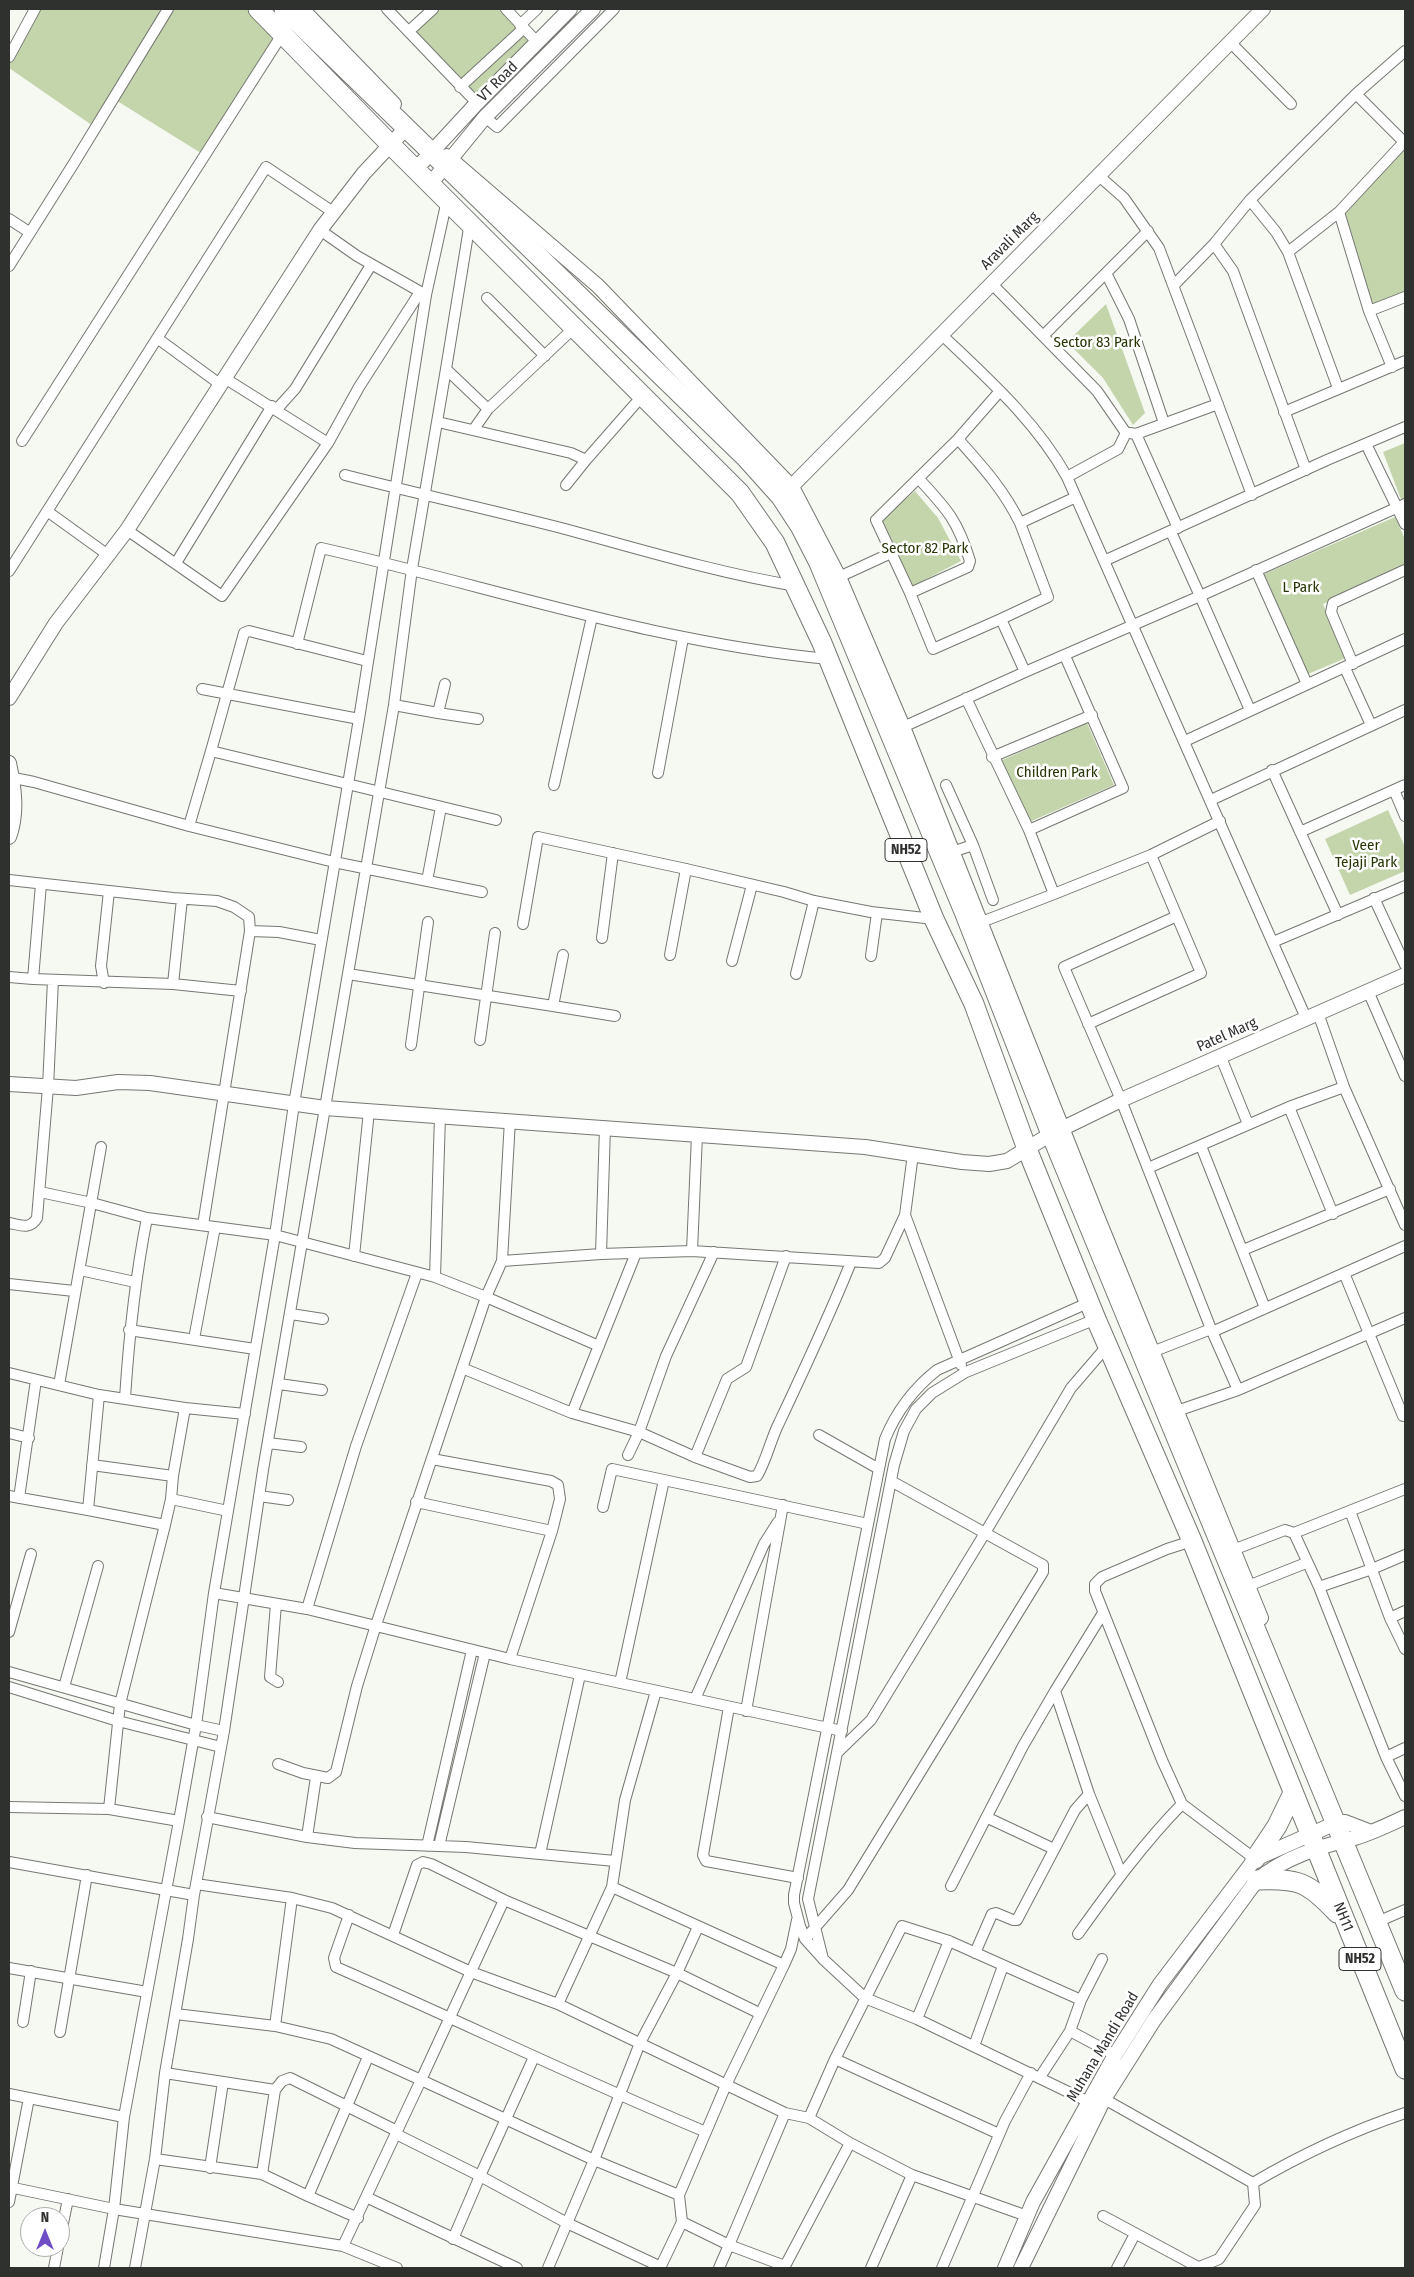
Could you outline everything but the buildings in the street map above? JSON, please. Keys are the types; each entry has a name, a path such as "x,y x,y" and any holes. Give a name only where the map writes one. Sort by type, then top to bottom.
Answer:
{"highway":[{"name":"NH52","path":"258,9 389,143 740,493 775,543 829,659 934,919 974,1004 1027,1149 1093,1310 1192,1541 1312,1842"},
{"name":"NH52","path":"284,9 407,127 448,162 746,458 786,492 800,526 819,563 1057,1131 1344,1831 1405,1991"},
{"path":"1255,1859 1277,1826 1293,1793"},
{"name":"NH11","path":"1312,1842 1405,2069"},
{"path":"1256,1880 1282,1879 1302,1883 1316,1891 1344,1919"}],"street":[{"path":"9,57 36,9"},
{"path":"9,266 79,156 168,9"},
{"path":"302,9 433,149"},
{"path":"387,9 477,103"},
{"path":"409,31 433,9"},
{"path":"506,9 537,42"},
{"path":"460,86 522,27 537,9"},
{"name":"VT Road","path":"416,169 477,103 570,9"},
{"name":"VT Road","path":"431,183 486,117 593,9"},
{"path":"486,117 497,127 614,9"},
{"name":"Aravali Marg","path":"786,492 1263,9"},
{"path":"22,441 282,32"},
{"path":"1230,42 1291,104"},
{"path":"1175,284 1214,244 1250,200 1356,94 1405,51"},
{"path":"1288,252 1339,212 1405,142 1356,94"},
{"path":"9,698 56,623 127,530 224,382 320,230 389,143 407,127"},
{"path":"9,571 266,167 333,212"},
{"path":"1099,176 1124,198 1159,248 1175,284 1252,495"},
{"path":"104,2268 114,2209 124,2117 196,1725 214,1593 275,1235 294,1104 396,488 423,294 447,200"},
{"path":"1250,200 1276,232 1288,252 1338,388"},
{"path":"1339,212 1369,311 1392,367"},
{"path":"9,219 29,232"},
{"path":"135,2268 155,2159 165,2073 194,1895 224,1731 259,1496 380,792 394,705 412,569 470,222"},
{"path":"320,230 371,264 423,294"},
{"path":"1043,336 1148,231"},
{"path":"1214,244 1233,271 1306,470"},
{"path":"176,563 274,408 294,389 371,264"},
{"path":"1106,273 1129,320 1164,423"},
{"path":"991,284 1097,391 1131,434 1175,530 1200,596 1250,710"},
{"path":"127,530 222,596 328,443 358,387 423,294"},
{"path":"1369,311 1405,297"},
{"path":"487,298 545,356"},
{"path":"474,429 488,409 575,327"},
{"path":"941,334 1035,428 1056,456 1067,477 1106,560 1273,942 1312,1015 1405,1225"},
{"path":"158,338 224,382 274,408 328,443"},
{"path":"1284,412 1405,361"},
{"path":"446,369 488,409"},
{"path":"958,439 990,474 1009,500 1020,523 1048,597 933,649 910,593 876,520 958,439 1000,391"},
{"path":"566,485 643,395"},
{"path":"1067,477 1118,449 1131,434 1218,404"},
{"path":"438,422 571,453 586,460"},
{"path":"1106,560 1405,427"},
{"path":"1366,444 1401,506 1405,524"},
{"path":"345,475 734,574 796,586"},
{"path":"910,593 968,567 970,561 954,520 946,507 919,479"},
{"path":"786,492 839,577 903,727 1057,1131 1152,1352 1172,1412 1248,1586 1344,1831 1405,1970"},
{"path":"1020,523 1076,497"},
{"path":"903,727 1401,506"},
{"path":"47,511 108,555"},
{"path":"297,644 321,548 384,562 592,617 683,638 776,653 829,659"},
{"path":"839,577 891,554"},
{"path":"1256,570 1307,684"},
{"path":"1372,725 1331,612 1333,603 1405,570"},
{"path":"554,785 579,682 592,617"},
{"path":"1001,619 1025,672"},
{"path":"189,826 228,693 241,638 244,633 249,631 367,661"},
{"path":"658,773 683,638"},
{"path":"1185,741 1405,640"},
{"path":"1029,830 1123,788 1065,656"},
{"path":"438,713 445,684"},
{"path":"202,689 358,719"},
{"path":"966,698 992,756 1029,830 1054,894"},
{"path":"394,705 478,719"},
{"path":"1211,800 1272,770 1405,710"},
{"path":"992,756 1092,715"},
{"path":"211,752 496,820"},
{"path":"9,763 14,816 9,837"},
{"path":"1272,770 1338,915"},
{"path":"10,778 34,782 189,826 334,862 482,892"},
{"path":"1300,832 1405,785"},
{"path":"946,786 973,845 993,900"},
{"path":"1394,790 1405,816"},
{"path":"427,881 441,807"},
{"path":"979,923 1152,854 1220,821"},
{"path":"523,924 538,837 613,852 814,901 878,913 934,919"},
{"path":"952,852 973,845"},
{"path":"602,938 613,852"},
{"path":"1088,1024 1201,974 1152,854"},
{"path":"670,955 686,869"},
{"path":"9,880 109,892 217,901 234,907 249,916 250,931 203,1225"},
{"path":"33,979 41,884"},
{"path":"732,961 752,885"},
{"path":"1273,942 1405,886"},
{"path":"104,983 101,966 109,892"},
{"path":"173,984 182,898"},
{"path":"1374,898 1405,965"},
{"path":"796,974 814,901"},
{"path":"872,956 878,913"},
{"path":"1178,916 1064,967 1121,1100 1212,1331 1238,1390"},
{"path":"411,1045 428,922"},
{"path":"250,931 279,932 321,940"},
{"path":"480,1040 495,933"},
{"path":"553,1006 562,955"},
{"path":"348,974 485,994 615,1016"},
{"name":"Patel Marg","path":"9,1084 76,1088 118,1082 150,1083 325,1108 865,1147 962,1162 989,1164 1007,1161 1057,1131 1121,1100 1220,1055 1405,976"},
{"path":"9,977 104,983 173,984 240,991"},
{"path":"9,1223 28,1227 34,1224 37,1218 48,1087 53,980"},
{"path":"1368,992 1402,1061 1405,1076"},
{"path":"1220,1055 1248,1124"},
{"path":"1148,1168 1288,1107 1344,1086"},
{"path":"1288,1107 1333,1214"},
{"path":"354,1256 369,1111"},
{"path":"435,1277 440,1116"},
{"path":"278,1764 316,1777 328,1778 336,1772 357,1686 376,1625 486,1297 502,1261 510,1120"},
{"path":"600,1254 605,1127"},
{"path":"692,1251 697,1135"},
{"path":"1201,1146 1265,1308"},
{"path":"59,1385 74,1291 80,1270 101,1147"},
{"path":"502,1261 600,1254 692,1251 851,1262 882,1262 905,1215 913,1154"},
{"path":"1243,1250 1390,1189"},
{"path":"40,1192 92,1203 147,1218 275,1235 303,1244 435,1277 599,1346"},
{"path":"905,1215 959,1361 966,1372"},
{"path":"125,1398 129,1330 135,1282 147,1218"},
{"path":"194,1340 215,1227"},
{"path":"1152,1352 1212,1331 1405,1246"},
{"path":"628,1455 639,1432 666,1356 714,1252"},
{"path":"572,1413 636,1253"},
{"path":"695,1458 727,1379 746,1368 786,1256"},
{"path":"462,1368 572,1413 639,1432 695,1458 750,1477 757,1476 764,1464 775,1430 830,1315 851,1262"},
{"path":"80,1270 135,1282"},
{"path":"307,1609 356,1446 417,1273"},
{"path":"1344,1273 1368,1334 1405,1418"},
{"path":"9,1284 74,1291"},
{"path":"1093,1310 959,1361 931,1374 919,1384 894,1417 885,1439 826,1728 794,1903 805,1939 823,1959 865,1998 917,2019 1035,2075 1096,2098 1253,2183"},
{"path":"823,1959 808,1898 891,1480 904,1431 916,1409 932,1393 966,1372 1093,1310"},
{"path":"291,1314 323,1319"},
{"path":"1172,1412 1238,1390 1405,1318"},
{"path":"129,1330 255,1349"},
{"path":"838,1752 871,1720 1071,1388 1108,1345"},
{"path":"9,1373 100,1395 185,1408 245,1414"},
{"path":"36,1380 29,1438 14,1497 165,1525"},
{"path":"279,1384 322,1390"},
{"path":"88,1510 100,1395"},
{"path":"110,1809 120,1704 171,1500 173,1476 185,1408"},
{"path":"9,1433 29,1438"},
{"path":"819,1434 879,1469"},
{"path":"268,1443 301,1447"},
{"path":"432,1459 551,1481 558,1485 560,1499 552,1531 510,1659"},
{"path":"92,1465 173,1476"},
{"path":"603,1507 612,1469 868,1524"},
{"path":"620,1683 664,1480"},
{"path":"805,1939 848,1890 1044,1572 1043,1565 891,1480"},
{"path":"1233,1550 1285,1530 1294,1533 1405,1489"},
{"path":"259,1496 288,1500"},
{"path":"171,1500 228,1511"},
{"path":"416,1502 552,1531"},
{"path":"746,1711 783,1505"},
{"path":"1350,1511 1390,1618 1405,1649"},
{"path":"695,1699 764,1544 781,1519"},
{"path":"1294,1533 1306,1563 1319,1587 1386,1756 1405,1796"},
{"path":"1192,1541 1102,1576 1095,1584 1103,1613 1182,1804 1255,1859 1344,1831 1371,1832 1405,1817"},
{"path":"9,1632 31,1554"},
{"path":"1319,1587 1372,1569 1405,1555"},
{"path":"1248,1586 1306,1563"},
{"path":"64,1687 98,1566"},
{"path":"214,1593 307,1609 580,1675 842,1731"},
{"path":"276,1604 270,1676 278,1682"},
{"path":"1390,1618 1405,1611"},
{"path":"951,1886 1024,1746 1103,1613"},
{"path":"427,1846 472,1650"},
{"path":"438,1846 486,1653"},
{"path":"9,1672 196,1725 224,1731"},
{"path":"540,1854 580,1675"},
{"path":"9,1687 118,1721 221,1747"},
{"path":"558,2004 612,1887 626,1800 656,1691"},
{"path":"1055,1691 1088,1794 1121,1873"},
{"path":"461,1697 474,1700"},
{"path":"729,1707 703,1855 706,1861 798,1878"},
{"path":"1386,1756 1405,1748"},
{"path":"307,1837 316,1777"},
{"path":"975,1953 992,1914 996,1913 1017,1920 1054,1849 1076,1810 1088,1794"},
{"path":"1078,1934 1121,1873 1153,1834 1182,1804"},
{"path":"9,1807 110,1809 179,1821"},
{"path":"207,1817 307,1837 355,1843 438,1846 615,1861"},
{"path":"988,1818 1054,1849"},
{"path":"1021,2268 1049,2210 1096,2098 1256,1880 1312,1842"},
{"name":"Muhana Mandi Road","path":"1006,2268 1033,2202 1096,2098 1115,2055 1160,1984 1255,1859"},
{"path":"9,1862 194,1895"},
{"path":"393,1935 417,1864 423,1862 431,1864 504,1900 677,1973 759,2013"},
{"path":"60,2032 87,1875"},
{"path":"196,1884 292,1898 332,1908 471,1972 558,2004 785,2113 809,2118 850,2143 912,2175 1027,2216"},
{"path":"612,1887 691,1921 698,1927 784,1965"},
{"path":"275,2026 292,1898"},
{"path":"343,2246 358,2218 366,2197 422,2080 449,2016 504,1900"},
{"path":"1384,1919 1405,1910"},
{"path":"349,1915 334,1958 336,1967 449,2016 620,2096 706,2132"},
{"path":"262,2174 275,2090 282,2081 290,2078 480,2176 567,2224 660,2268 682,2222 679,2195 726,2085 791,1949 798,1918"},
{"path":"809,2118 835,2059 902,1926 949,1941 1081,2000"},
{"path":"548,2268 594,2160 640,2043 677,1973 698,1927"},
{"path":"917,2019 949,1941"},
{"path":"942,2268 974,2198 999,2134 1035,2075 1070,2031 1081,2000 1102,1959"},
{"path":"974,2046 1003,1966"},
{"path":"9,1968 147,1992"},
{"path":"23,2022 31,1971"},
{"path":"176,2014 275,2026 331,2039 594,2160 679,2195"},
{"path":"1070,2031 1115,2055"},
{"path":"308,2196 368,2057"},
{"path":"453,2238 534,2057"},
{"path":"835,2059 999,2134"},
{"path":"165,2073 275,2090"},
{"path":"210,2168 223,2082"},
{"path":"9,2094 124,2117"},
{"path":"9,2202 10,2187 29,2098"},
{"path":"719,2268 785,2113"},
{"path":"1253,2183 1298,2157 1360,2128 1405,2113"},
{"path":"682,2222 728,2245 787,2267 850,2143"},
{"path":"155,2159 262,2174 358,2218"},
{"path":"871,2268 912,2175"},
{"path":"1103,2216 1198,2268 1219,2258 1255,2206 1253,2183"},
{"path":"10,2187 114,2209 343,2246 397,2268"},
{"path":"366,2197 517,2268"},
{"path":"66,2207 68,2199"},
{"path":"1033,2202 1049,2210"},
{"path":"1118,2268 1135,2234"}],"green space":[{"path":"35,9 258,9 283,33 204,155 114,99 96,128 9,68 9,57"},
{"path":"433,9 506,9 537,42 477,103 409,31"},
{"path":"1405,141 1405,297 1369,311 1339,212"},
{"name":"Sector 83 Park","path":"1106,304 1145,413 1133,425 1103,378 1067,342"},
{"path":"1405,443 1405,500 1402,502 1383,452"},
{"name":"Sector 82 Park","path":"915,491 938,518 961,561 913,586 882,519"},
{"name":"L Park","path":"1395,517 1405,539 1405,568 1323,604 1346,658 1308,674 1264,574"},
{"name":"Children Park","path":"1087,723 1114,785 1027,823 1000,761"},
{"name":"Veer Tejaji Park","path":"1388,810 1405,847 1405,871 1350,895 1325,839"}]}
